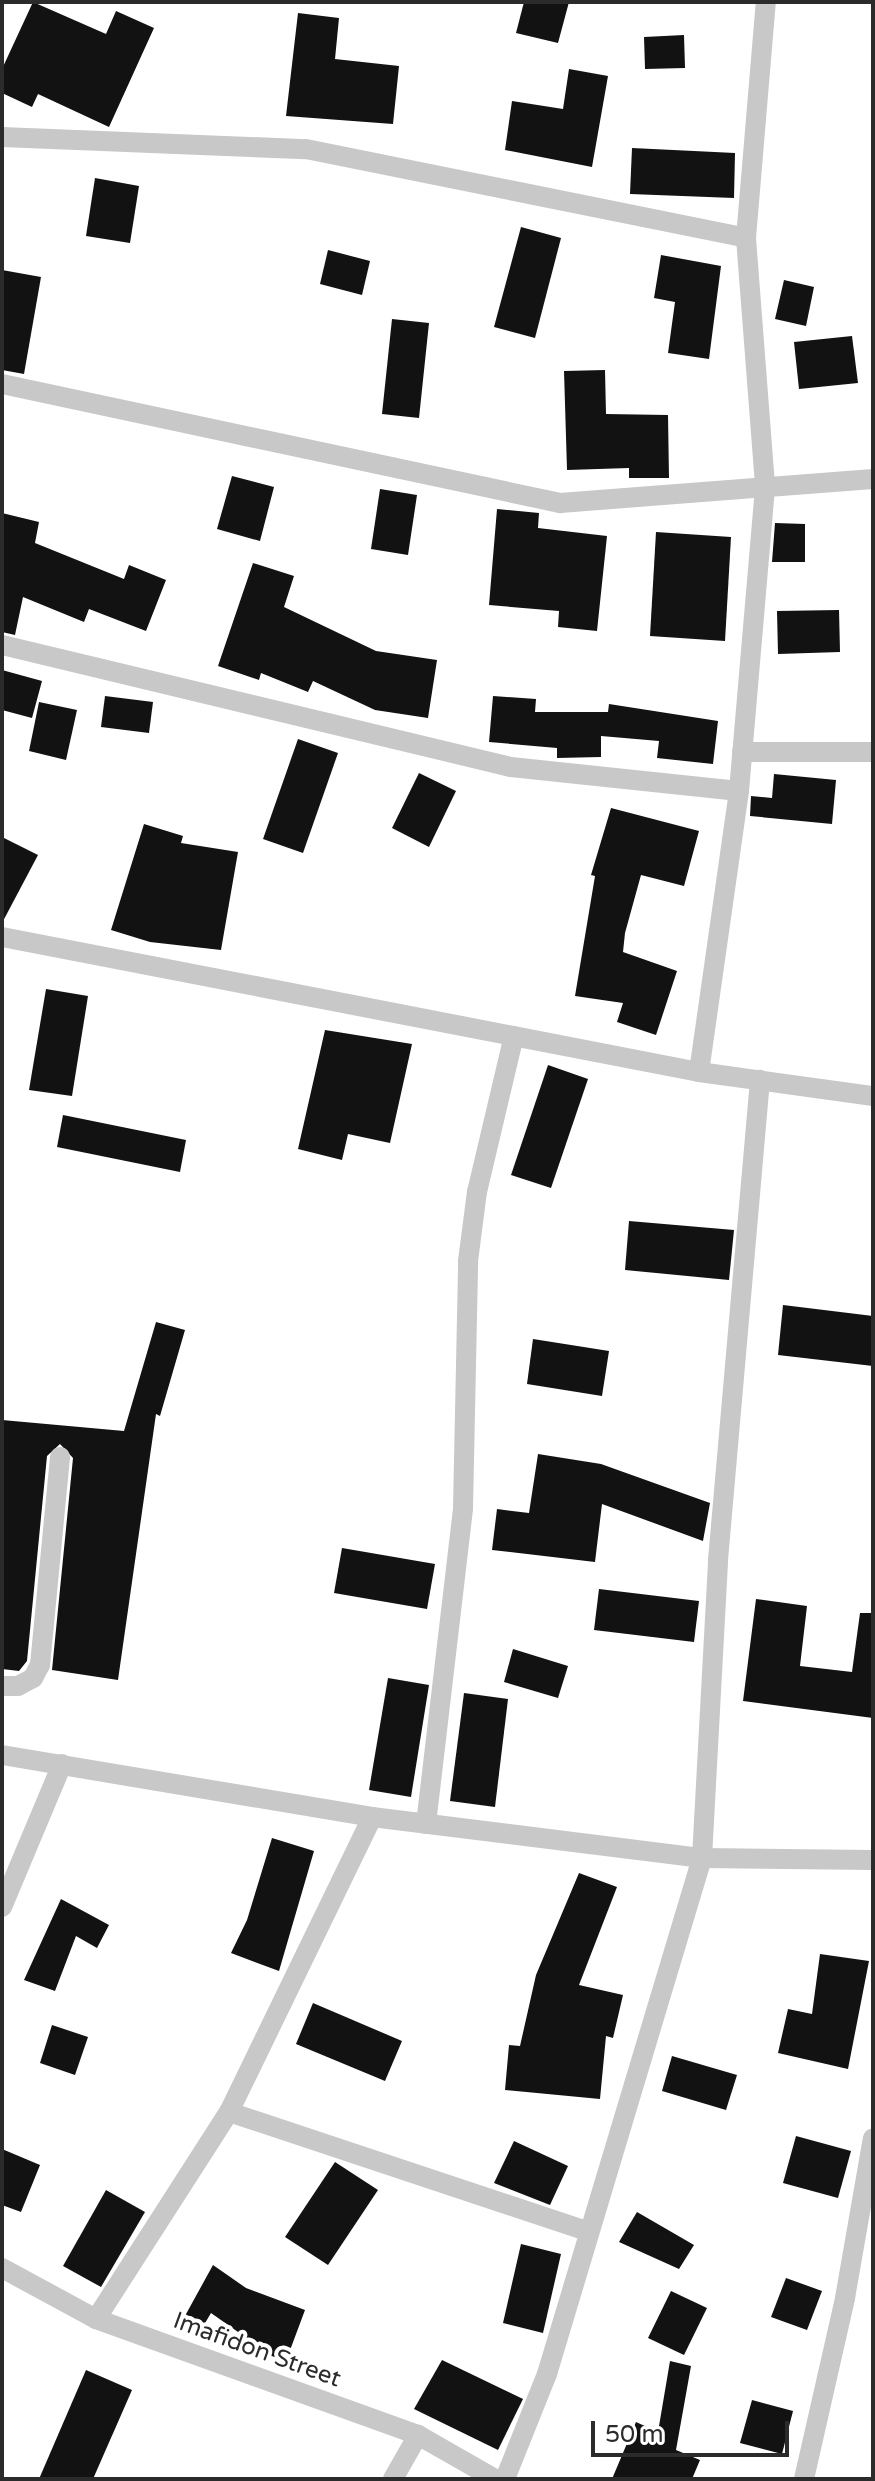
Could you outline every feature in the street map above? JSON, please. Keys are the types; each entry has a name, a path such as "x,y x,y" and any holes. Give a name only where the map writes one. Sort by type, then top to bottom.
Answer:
{"street":[{"path":"699,1072 739,791 765,485 746,238 766,2"},
{"path":"2,137 306,149 746,238"},
{"path":"2,384 560,503 873,479"},
{"path":"2,645 511,767 739,791"},
{"path":"742,752 873,752"},
{"path":"2,937 699,1072 873,1096"},
{"path":"426,1824 463,1508 468,1261 477,1192 514,1036"},
{"path":"505,2479 547,2374 702,1858 718,1560 760,1080"},
{"path":"2,1686 18,1686 33,1678 40,1665 60,1457"},
{"path":"2,1755 372,1817 702,1858 873,1860"},
{"path":"2,1907 62,1764"},
{"path":"96,2319 229,2112 372,1817"},
{"path":"229,2112 589,2232"},
{"path":"804,2479 845,2298 873,2138"},
{"name":"Imafidon Street","path":"2,2268 96,2319 418,2435 495,2479"},
{"path":"393,2479 418,2435"}],"building":[{"path":"33,2 106,34 116,11 154,28 109,127 38,94 32,107 2,93 2,69"},
{"path":"524,2 569,2 558,43 516,33"},
{"path":"298,13 339,18 335,59 399,66 393,124 286,116"},
{"path":"684,35 685,68 645,69 644,37"},
{"path":"569,69 608,76 592,167 505,150 512,101 563,109"},
{"path":"632,148 735,153 734,198 630,194"},
{"path":"95,178 139,186 130,243 86,236"},
{"path":"521,227 561,238 535,338 494,327"},
{"path":"328,250 370,261 362,295 320,284"},
{"path":"661,255 721,266 709,359 668,353 675,302 654,298"},
{"path":"2,270 41,277 24,374 2,370"},
{"path":"784,280 814,287 806,326 775,319"},
{"path":"392,319 429,323 419,418 382,414"},
{"path":"852,336 858,383 799,389 794,342"},
{"path":"605,370 606,414 668,415 669,478 629,478 629,468 567,470 564,371"},
{"path":"232,476 274,487 260,541 217,529"},
{"path":"380,489 417,495 408,555 371,549"},
{"path":"497,509 539,513 538,528 607,536 597,631 558,627 559,611 489,605"},
{"path":"2,513 39,522 35,543 124,579 129,565 166,580 146,631 89,609 84,622 23,597 15,635 2,632"},
{"path":"775,523 805,524 805,562 772,562"},
{"path":"656,532 731,537 725,641 650,636"},
{"path":"253,563 294,576 284,607 376,651 437,660 428,718 375,710 313,681 308,692 261,673 259,680 218,666"},
{"path":"839,610 840,652 778,654 777,611"},
{"path":"2,670 42,681 32,718 2,710"},
{"path":"105,696 153,702 149,733 101,727"},
{"path":"493,696 536,699 535,712 608,712 609,704 718,721 713,764 657,758 659,741 601,736 601,757 557,758 557,748 489,742"},
{"path":"39,702 77,710 66,760 29,751"},
{"path":"298,739 338,753 303,853 263,839"},
{"path":"419,773 456,791 429,847 392,828"},
{"path":"774,774 836,780 832,824 750,816 751,796 772,798"},
{"path":"611,808 699,831 684,886 641,875 625,933 623,952 677,971 656,1035 617,1022 623,1003 575,996 595,876 591,875"},
{"path":"144,824 183,836 181,843 238,852 221,950 150,942 111,930"},
{"path":"2,837 38,855 2,923"},
{"path":"46,989 88,996 72,1096 29,1090"},
{"path":"325,1030 412,1044 390,1143 348,1134 342,1160 298,1149"},
{"path":"548,1065 588,1079 551,1188 511,1175"},
{"path":"63,1115 186,1140 180,1172 57,1147"},
{"path":"629,1221 734,1230 729,1280 625,1270"},
{"path":"783,1305 873,1316 873,1366 778,1355"},
{"path":"156,1322 185,1330 160,1416 156,1414 118,1680 52,1670 73,1458 60,1444 47,1456 27,1661 19,1671 2,1669 2,1420 124,1431"},
{"path":"533,1339 609,1351 602,1396 527,1384"},
{"path":"538,1454 601,1464 710,1503 703,1541 602,1504 595,1562 492,1550 497,1509 529,1513"},
{"path":"342,1548 435,1564 427,1609 334,1593"},
{"path":"599,1589 699,1601 694,1642 594,1630"},
{"path":"756,1599 807,1606 800,1666 852,1672 860,1613 873,1613 873,1718 743,1701"},
{"path":"513,1649 568,1666 558,1698 504,1682"},
{"path":"388,1678 429,1685 411,1797 369,1790"},
{"path":"464,1693 508,1699 495,1807 450,1801"},
{"path":"272,1838 314,1851 279,1971 231,1953 247,1920"},
{"path":"579,1873 617,1887 579,1985 623,1995 613,2038 606,2036 600,2099 505,2090 509,2045 520,2046 536,1975"},
{"path":"61,1899 109,1925 97,1948 76,1936 55,1991 24,1980"},
{"path":"820,1954 869,1961 848,2069 778,2053 788,2009 812,2014"},
{"path":"313,2003 402,2041 385,2081 296,2044"},
{"path":"52,2025 88,2037 75,2075 40,2063"},
{"path":"672,2056 737,2075 726,2110 662,2091"},
{"path":"796,2136 851,2151 838,2198 783,2183"},
{"path":"514,2141 568,2166 550,2205 494,2183"},
{"path":"2,2149 40,2165 21,2212 2,2205"},
{"path":"335,2162 378,2190 328,2265 285,2237"},
{"path":"106,2190 145,2212 101,2287 63,2266"},
{"path":"637,2212 694,2245 679,2269 619,2242"},
{"path":"521,2244 561,2254 543,2333 503,2323"},
{"path":"213,2265 246,2288 305,2310 286,2361 246,2347 248,2339 211,2313 198,2335 180,2325"},
{"path":"786,2278 822,2291 807,2330 771,2317"},
{"path":"671,2291 707,2308 684,2355 648,2338"},
{"path":"442,2360 523,2399 498,2450 414,2409"},
{"path":"670,2361 691,2366 676,2450 700,2460 692,2479 612,2479 636,2422 658,2432"},
{"path":"86,2370 132,2390 93,2479 39,2479"},
{"path":"752,2400 793,2411 782,2454 740,2443"}]}
